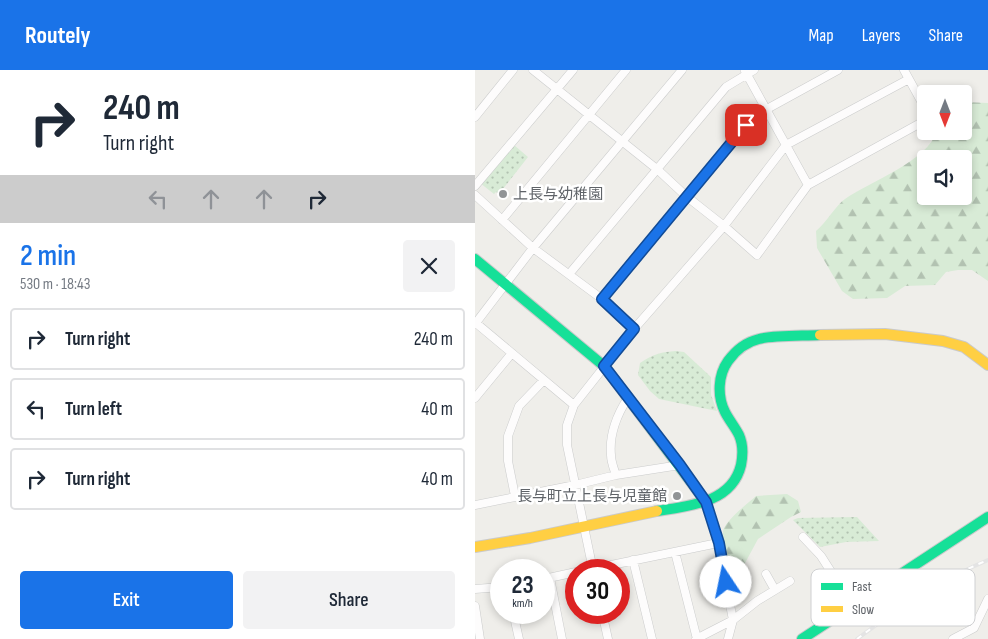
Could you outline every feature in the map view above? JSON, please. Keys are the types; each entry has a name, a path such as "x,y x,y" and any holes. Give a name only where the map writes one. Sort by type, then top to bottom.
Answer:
{"street":[{"path":"475,117 513,70"},
{"path":"533,70 658,170 757,255 808,185 917,125"},
{"path":"475,186 573,70"},
{"path":"502,220 626,70"},
{"path":"574,405 475,324 533,248 682,70"},
{"path":"570,274 727,88 746,72 755,70"},
{"path":"602,299 746,125 767,109 838,70"},
{"path":"904,70 917,94"},
{"path":"746,72 808,185"},
{"path":"589,559 567,445 567,424 574,405 634,329 725,226 786,145 909,79"},
{"path":"475,195 533,248 602,299 634,329"},
{"path":"475,259 604,366 706,502 719,543 733,620 728,639"},
{"path":"475,547 499,544 584,525 706,502 725,492 732,484 741,465 741,441 723,409 719,395 720,377 726,362 735,350 751,340 833,335 886,334 908,336 960,345 974,353 988,366"},
{"path":"475,398 512,353"},
{"path":"515,496 508,461 508,436 519,406 543,381"},
{"path":"616,475 611,455 614,427 619,412 628,398"},
{"path":"475,504 575,485 616,475 680,465"},
{"path":"908,569 988,517"},
{"path":"803,538 821,556 829,569"},
{"path":"630,561 719,543"},
{"path":"675,552 697,639 733,620 757,601 790,581"},
{"path":"633,560 652,639"},
{"path":"767,574 775,590"},
{"path":"475,589 490,588"},
{"path":"975,626 988,599"},
{"path":"475,606 480,639"},
{"path":"555,611 562,639"},
{"path":"516,624 519,639"},
{"path":"605,624 608,639"},
{"path":"802,639 822,626"},
{"path":"953,639 975,626"}],"green space":[{"path":"973,102 988,103 988,281 972,270 958,270 946,272 935,285 905,286 887,298 853,299 842,291 817,248 816,231 845,199 897,170 917,156 917,205 972,205 972,150 924,150 932,140 973,140"},
{"path":"514,145 528,157 499,194 496,192 494,194 480,183"},
{"path":"676,351 684,352 711,377 711,395 717,411 659,399 650,391 638,375 640,363 649,357"},
{"path":"787,494 798,501 801,512 758,539 737,578 731,579 722,537 728,522 756,496"},
{"path":"857,517 879,541 846,542 820,547 793,520 798,518"}],"railway":[{"path":"969,569 988,560"},
{"path":"857,639 875,626"}],"traffic: fast":[{"path":"475,259 604,366 706,502"},
{"path":"657,511 708,500 729,488 736,478 742,461 741,442 722,406 720,393 722,373 734,353 754,340 780,336 820,335"},
{"path":"909,569 988,517"},
{"path":"802,639 822,626"}],"traffic: slow":[{"path":"820,335 885,334 943,341 964,347 988,365"},
{"path":"475,547 530,538 657,511"}],"place":[{"name":"上長与幼稚園","path":"503,194"},
{"name":"長与町立上長与児童館","path":"677,496"}],"route":[{"path":"726,582 719,543 706,502 604,366 634,329 602,299 746,125"}]}
